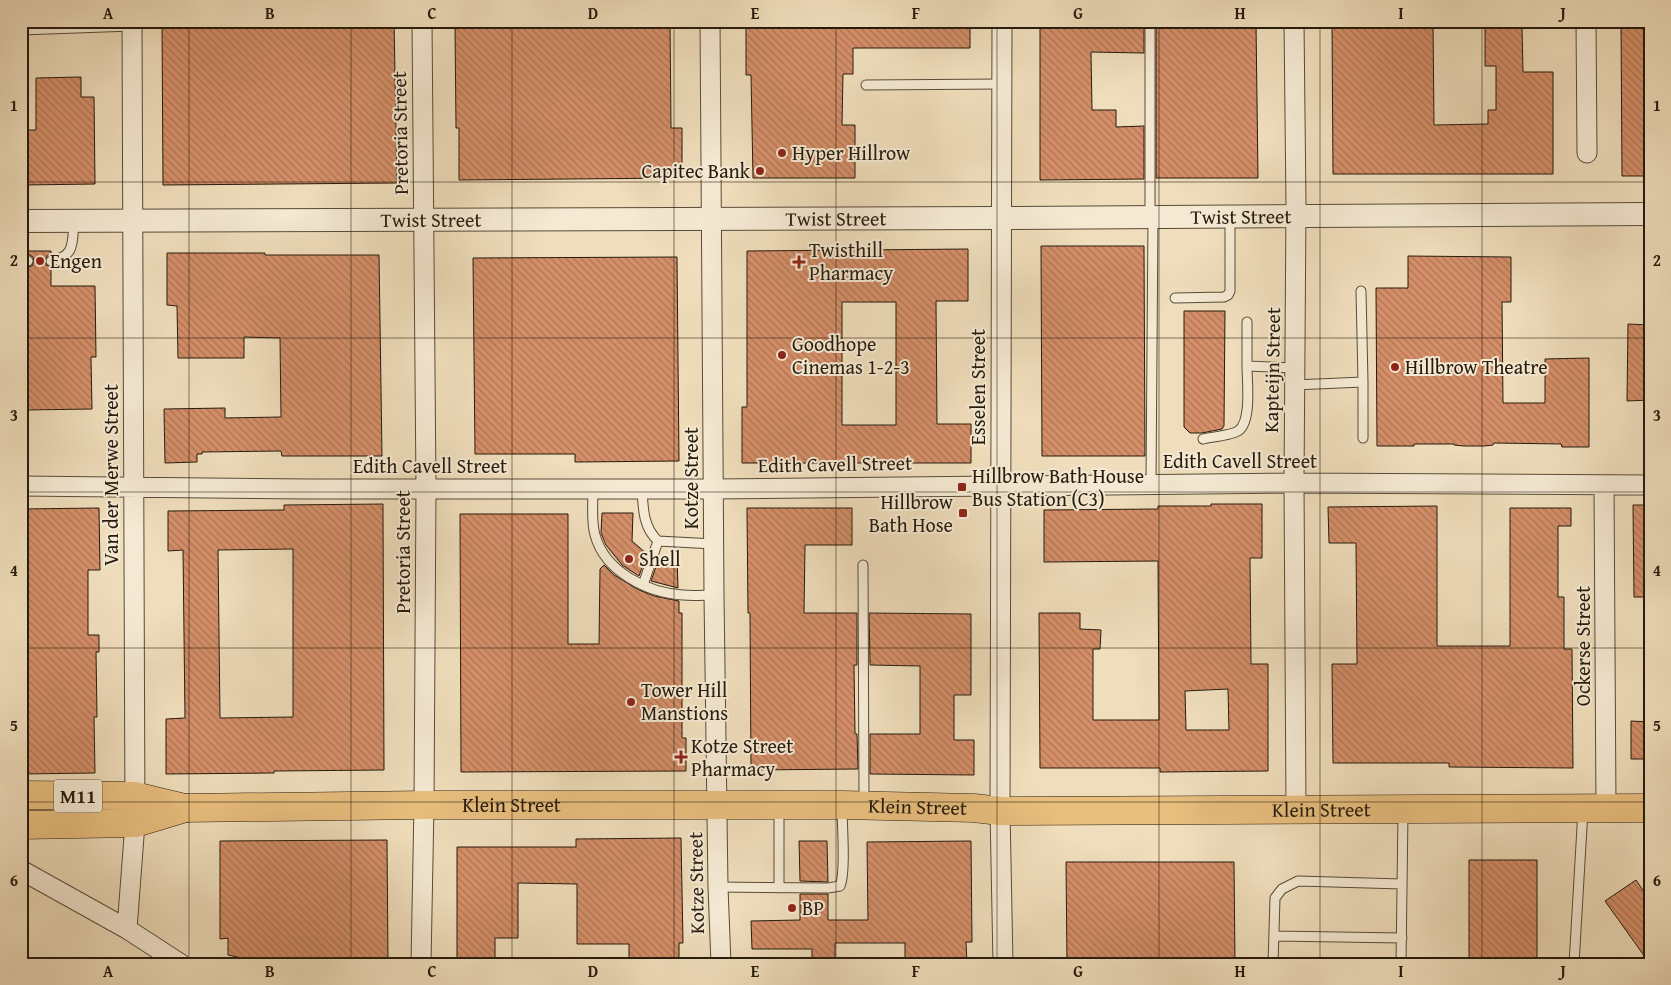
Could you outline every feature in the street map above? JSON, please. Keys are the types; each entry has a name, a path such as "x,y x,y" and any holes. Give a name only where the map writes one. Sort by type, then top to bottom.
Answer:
{"main road":[{"name":"M11","path":"21,795 135,796"},
{"name":"Klein Street","path":"135,796 185,808 424,805 779,805 974,808 1000,811 1650,808"},
{"name":"Klein Street","path":"21,825 135,824 185,808"}],"street":[{"name":"Pretoria Street","path":"421,964 426,488 422,21"},
{"name":"Kotze Street","path":"710,21 714,595 720,960"},
{"name":"Esselen Street","path":"1002,21 1000,484 1002,964"},
{"name":"Kapteijn Street","path":"1294,21 1296,216 1294,376 1296,810"},
{"path":"1586,21 1587,153"},
{"name":"Van der Merwe Street","path":"127,929 135,824 132,24"},
{"name":"Twist Street","path":"21,221 1650,214"},
{"name":"Edith Cavell Street","path":"21,486 308,489 714,488 1151,483 1650,485"},
{"name":"Ockerse Street","path":"1595,808 1604,485"},
{"path":"21,870 127,929 181,964"}],"lane":[{"path":"1150,21 1151,483"},
{"path":"21,30 132,24"},
{"path":"866,85 1002,84"},
{"path":"1175,298 1224,297 1228,295 1230,291 1230,217"},
{"path":"51,261 62,259 72,247 74,220"},
{"path":"1361,291 1363,438"},
{"path":"1203,439 1238,432 1244,424 1247,414 1247,322"},
{"path":"1247,366 1294,376 1363,382"},
{"path":"593,488 595,535 604,555 618,570 653,590 682,595 714,595"},
{"path":"642,488 643,516 650,534 658,541 714,544"},
{"path":"643,585 658,541"},
{"path":"718,888 828,888 840,886 842,864 853,806 863,565"},
{"path":"779,805 779,888"},
{"path":"1574,964 1595,808"},
{"path":"1402,809 1402,964"},
{"path":"1273,964 1275,898 1282,889 1298,881 1402,884"},
{"path":"1275,936 1402,938"}],"building":[{"path":"162,21 394,21 397,183 163,185"},
{"path":"458,21 670,21 671,128 682,128 682,178 459,180 459,128 456,128 455,26 458,26"},
{"path":"750,21 928,21 928,25 970,25 970,48 853,48 853,74 843,74 842,125 855,125 855,178 753,178 751,75 746,75 746,24 750,24"},
{"path":"1040,21 1144,21 1144,53 1091,52 1092,110 1116,110 1116,127 1144,126 1144,179 1040,180"},
{"path":"1433,21 1434,125 1488,124 1488,110 1496,110 1496,66 1485,66 1485,27 1522,26 1523,72 1553,72 1553,174 1333,174 1332,22"},
{"path":"1621,21 1650,21 1650,73 1647,73 1648,176 1622,176"},
{"path":"1256,23 1258,178 1156,178 1156,24"},
{"path":"81,77 81,97 94,97 95,184 21,185 21,130 36,130 36,78"},
{"path":"1041,246 1144,246 1145,456 1042,456"},
{"path":"968,249 968,301 936,301 937,424 971,424 971,463 742,463 742,407 747,407 747,251","holes":["842,302 896,302 896,425 842,425"]},
{"path":"28,251 51,251 51,254 45,260 46,265 51,267 51,286 95,286 96,357 91,357 92,409 26,410 25,357 21,357 21,286 28,286 28,267 32,266 34,261 33,257 28,254"},
{"path":"167,253 379,255 382,456 282,456 281,451 202,452 202,454 197,454 197,462 165,463 164,409 225,408 225,418 281,417 280,338 244,337 244,358 178,358 177,306 167,305"},
{"path":"1408,256 1511,257 1511,302 1502,302 1503,403 1545,403 1545,359 1589,358 1589,447 1562,447 1561,444 1494,443 1493,445 1484,446 1414,444 1414,446 1377,446 1376,288 1408,288"},
{"path":"677,257 679,461 575,462 575,454 475,454 473,258"},
{"path":"1184,311 1225,311 1224,426 1222,429 1190,433 1184,427"},
{"path":"1628,324 1650,325 1650,400 1627,401"},
{"path":"383,504 384,770 166,774 166,719 185,718 183,550 168,551 168,511 284,510 284,505","holes":["293,549 293,717 220,718 218,550"]},
{"path":"1211,504 1262,504 1262,558 1250,558 1251,664 1268,664 1268,771 1160,772 1160,768 1040,768 1039,613 1080,613 1080,629 1101,630 1100,649 1093,649 1093,720 1159,720 1158,561 1044,562 1044,510 1158,509 1158,506 1211,506","holes":["1228,689 1229,730 1186,730 1185,691"]},
{"path":"1633,505 1650,505 1650,597 1634,597"},
{"path":"1437,506 1437,646 1510,646 1510,508 1571,508 1571,526 1558,526 1558,597 1564,597 1564,649 1572,649 1573,768 1449,767 1449,763 1333,763 1332,664 1357,664 1356,543 1329,543 1328,507"},
{"path":"99,508 100,570 88,570 88,635 99,635 99,652 96,652 97,717 94,717 95,773 21,774 21,509"},
{"path":"747,508 852,508 852,545 805,545 804,613 857,613 857,665 854,665 855,733 857,734 858,769 751,770"},
{"path":"602,513 633,513 632,541 647,554 639,576 622,565 606,545 601,533"},
{"path":"460,514 568,514 568,644 599,644 600,569 604,565 614,575 639,590 654,596 679,601 679,613 682,613 682,738 686,738 686,771 461,772"},
{"path":"659,558 677,558 678,588 651,581"},
{"path":"869,613 971,614 971,695 954,695 954,740 974,740 974,775 870,774 870,734 920,734 920,666 870,665"},
{"path":"1631,721 1650,722 1650,759 1631,759"},
{"path":"681,838 683,943 679,943 679,964 629,964 629,944 577,944 577,884 518,883 518,938 495,938 495,964 457,964 457,847 576,847 576,839"},
{"path":"387,840 388,964 256,964 256,961 228,955 228,938 220,939 220,841"},
{"path":"799,841 827,841 828,882 800,881"},
{"path":"971,841 972,942 966,942 967,964 905,964 905,943 835,943 835,964 812,964 812,949 752,949 751,921 800,920 800,894 828,894 828,920 868,920 867,842"},
{"path":"1469,860 1537,860 1537,964 1469,964"},
{"path":"1066,862 1234,862 1235,964 1067,964"},
{"path":"1636,880 1650,901 1650,964 1605,901"}],"place":[{"name":"Hyper Hillrow","path":"782,153"},
{"name":"Capitec Bank","path":"760,171"},
{"name":"Engen","path":"40,261"},
{"name":"Twisthill Pharmacy","path":"799,262"},
{"name":"Goodhope Cinemas 1-2-3","path":"782,355"},
{"name":"Hillbrow Theatre","path":"1395,367"},
{"name":"Hillbrow Bath House Bus Station (C3)","path":"962,487"},
{"name":"Hillbrow Bath Hose","path":"963,513"},
{"name":"Shell","path":"629,559"},
{"name":"Tower Hill Manstions","path":"631,702"},
{"name":"Kotze Street Pharmacy","path":"681,757"},
{"name":"BP","path":"792,908"}]}
